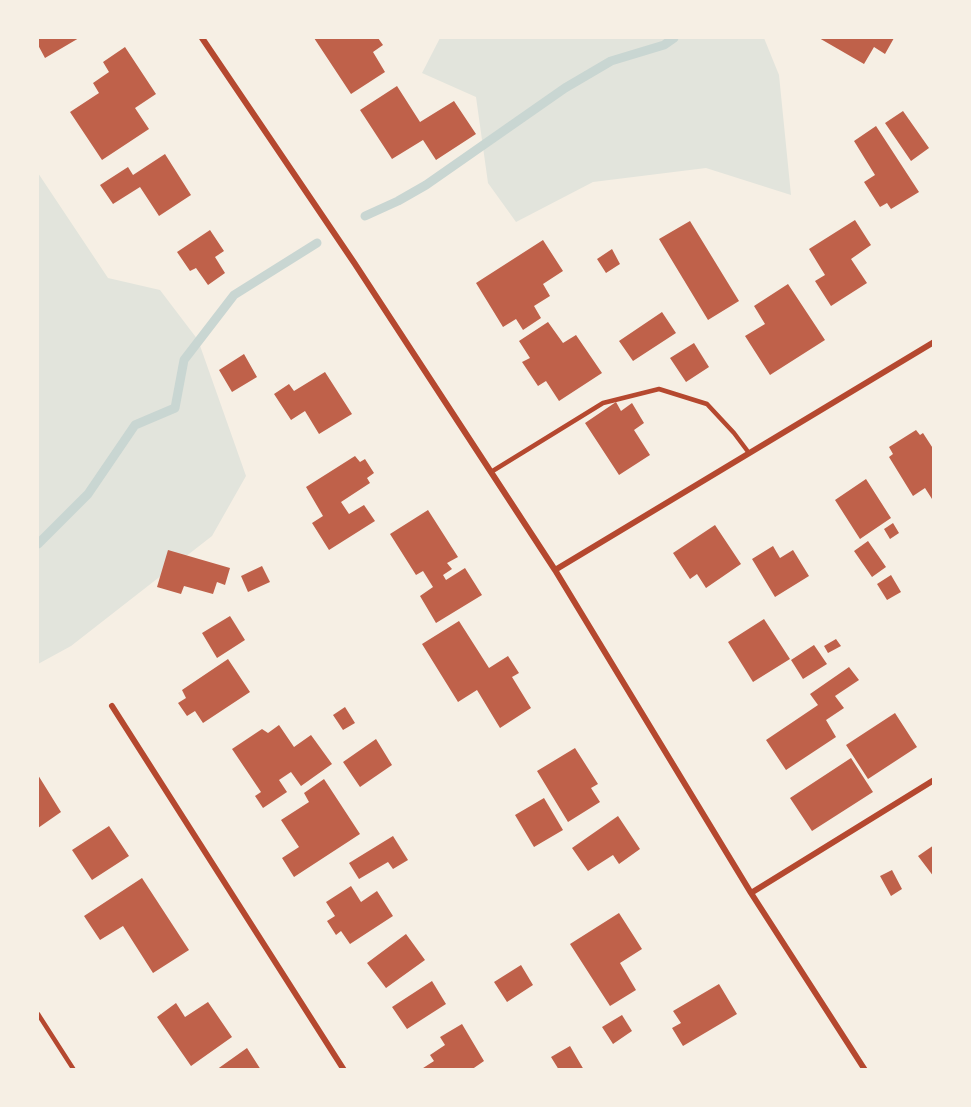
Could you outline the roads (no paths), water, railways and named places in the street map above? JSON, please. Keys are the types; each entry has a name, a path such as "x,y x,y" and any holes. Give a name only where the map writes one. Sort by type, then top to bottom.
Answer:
{"street":[{"path":"202,38 355,264 555,570 751,893 865,1070"},
{"path":"555,570 933,342"},
{"path":"112,706 344,1070"},
{"path":"751,893 933,780"}],"lane":[{"path":"491,472 603,403 659,389 707,404 749,453"},
{"path":"38,1014 74,1070"}],"waterway":[{"path":"365,216 426,185 565,88 611,61 664,45 674,38"},
{"path":"38,544 88,494 135,425 175,408 184,360 234,295 317,243"}]}
